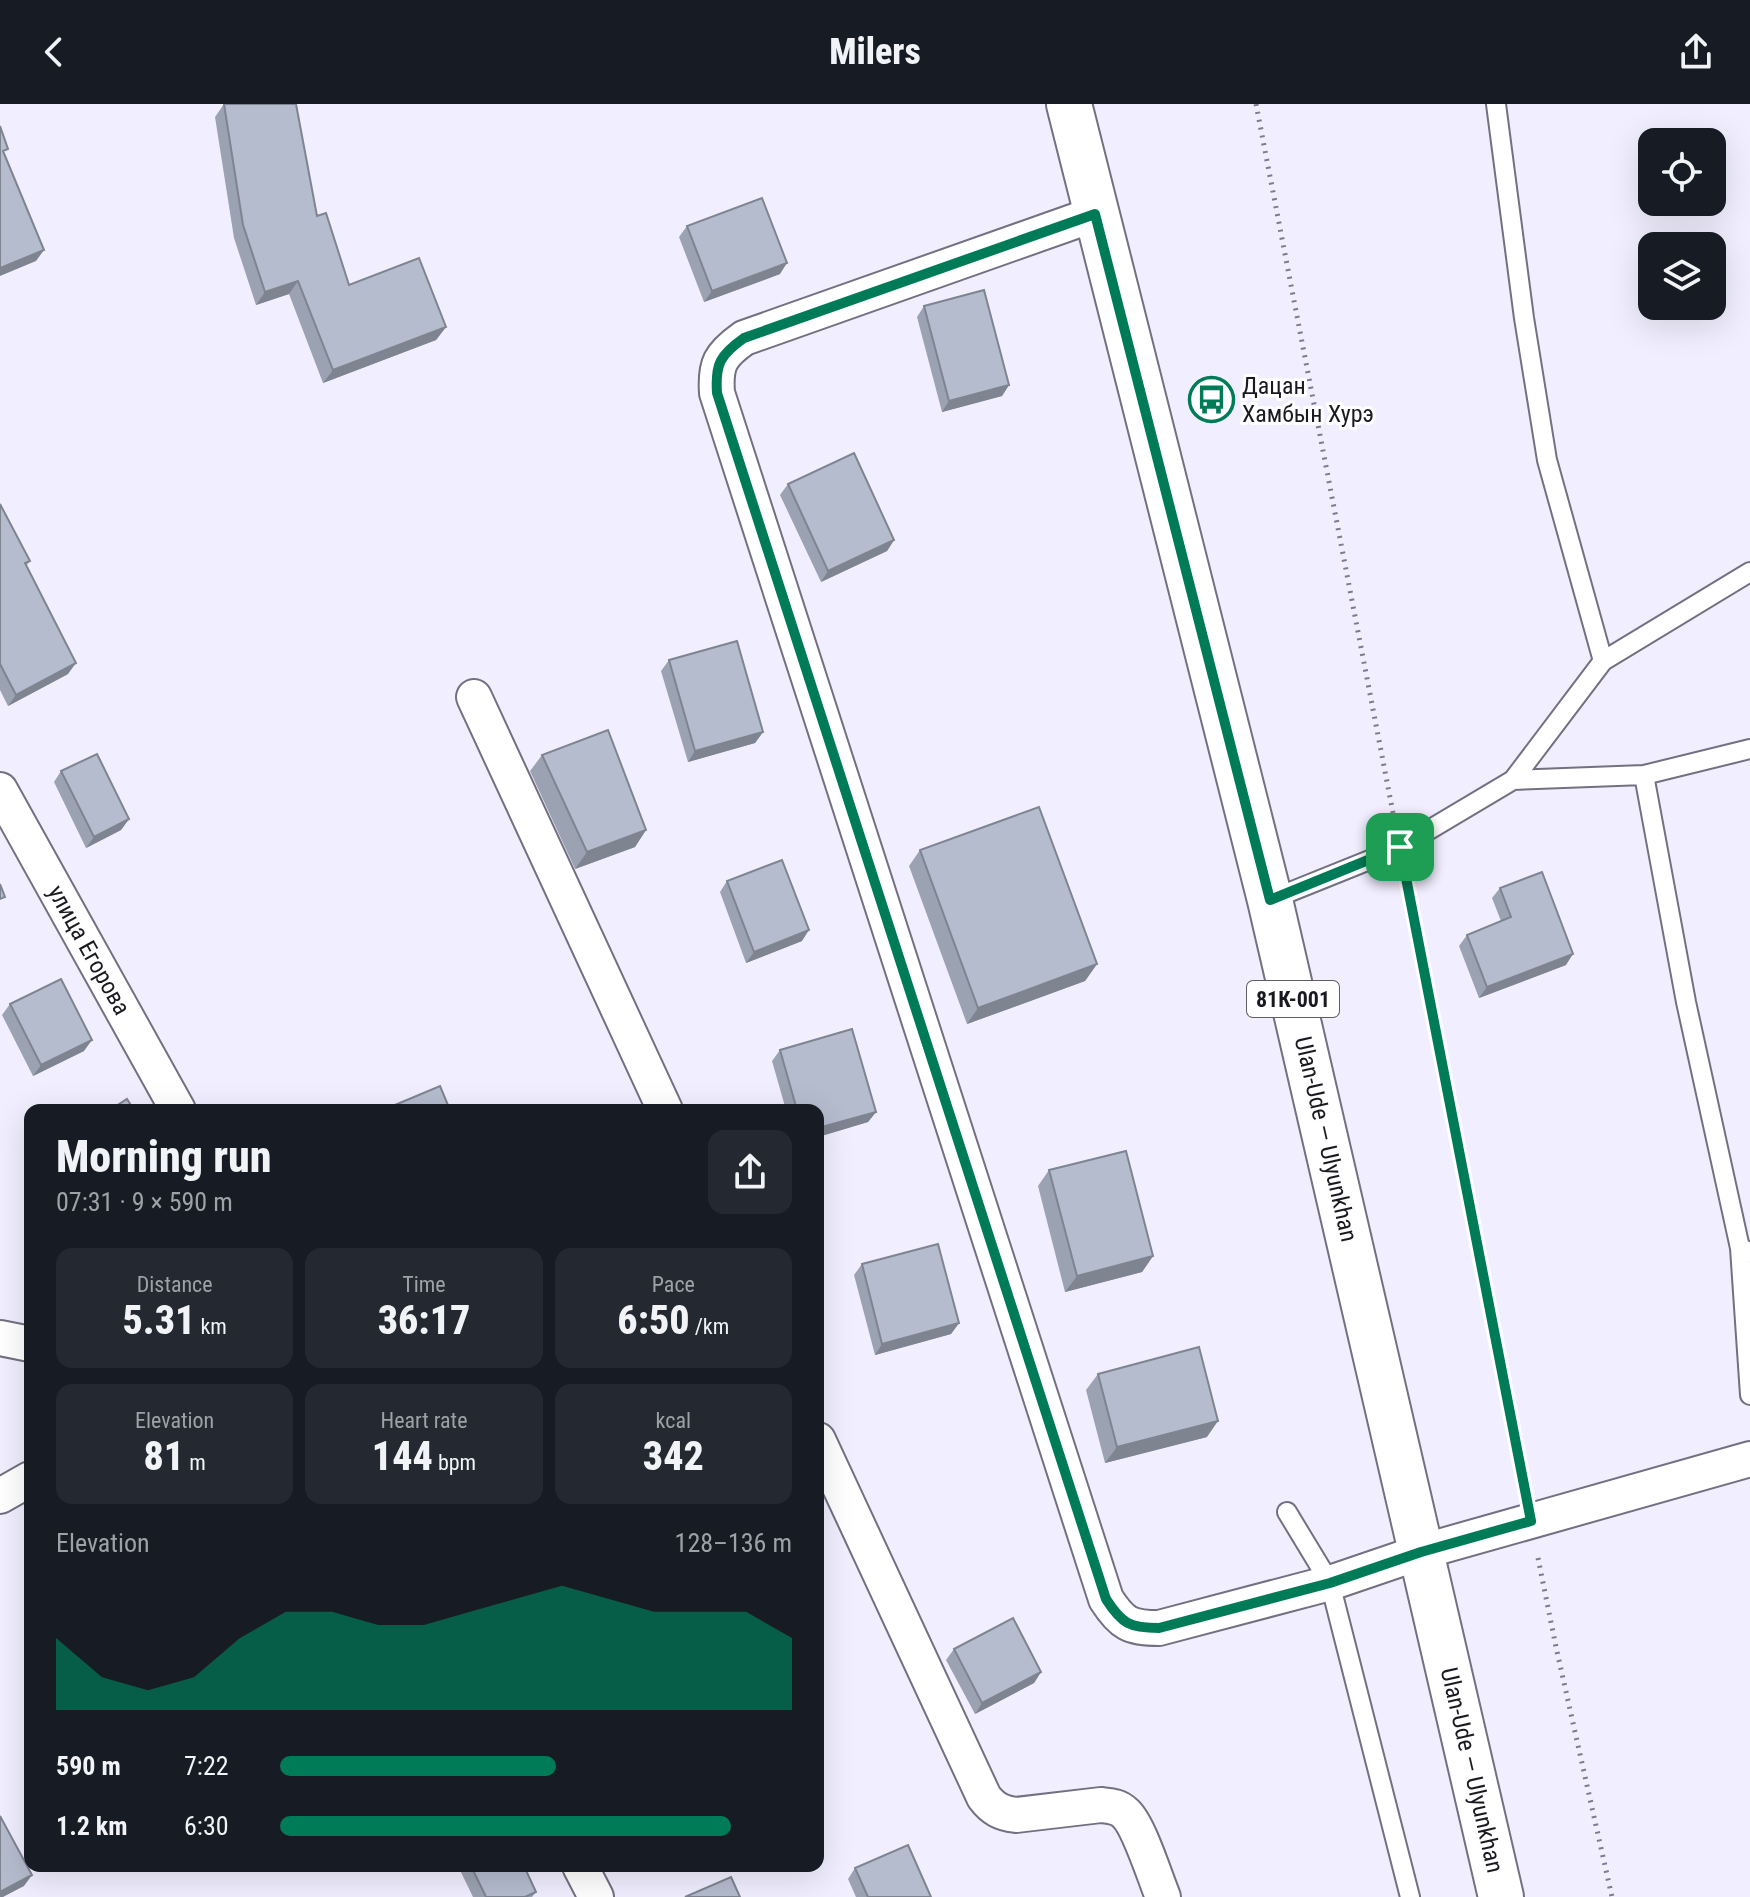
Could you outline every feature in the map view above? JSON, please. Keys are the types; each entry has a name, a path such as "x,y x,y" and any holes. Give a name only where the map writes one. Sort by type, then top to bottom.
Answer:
{"main road":[{"name":"Ulan-Ude — Ulyunkhan","path":"1069,104 1270,900 1501,1897"}],"street":[{"path":"1095,214 744,338 725,351 715,371 717,393 1106,1599 1118,1618 1137,1628 1159,1628 1330,1583 1421,1552 1750,1459"},
{"path":"474,697 662,1104"},
{"name":"улица Егорова","path":"0,790 175,1104"},
{"path":"0,1338 24,1343"},
{"path":"824,1453 991,1807 1003,1814 1016,1815 1114,1806 1126,1813 1133,1824 1163,1897"},
{"path":"0,1496 24,1482"},
{"path":"583,1872 596,1897"}],"lane":[{"path":"1496,104 1524,318 1547,460 1603,661"},
{"path":"1270,900 1400,847 1513,780 1603,661 1750,572"},
{"path":"1513,780 1644,775 1750,749"},
{"path":"1644,775 1686,1002 1745,1250 1750,1395"},
{"path":"1287,1512 1330,1583 1410,1897"}],"path":[{"path":"1256,104 1556,1647 1612,1897"}],"building":[{"path":"224,104 296,104 317,216 326,213 349,285 419,258 446,327 333,370 298,281 265,292 243,225"},
{"path":"0,126 8,149 3,151 44,250 0,268"},
{"path":"762,198 787,263 712,291 687,226"},
{"path":"984,290 1009,385 949,401 924,306"},
{"path":"854,453 894,540 828,571 788,484"},
{"path":"0,504 30,561 25,563 76,663 16,695 0,664"},
{"path":"737,641 763,732 695,751 669,660"},
{"path":"608,730 646,830 587,852 542,755"},
{"path":"97,754 129,819 94,837 61,771"},
{"path":"1039,807 1097,964 978,1008 920,850"},
{"path":"782,860 809,930 754,952 727,881"},
{"path":"1542,872 1573,954 1487,987 1467,935 1511,917 1500,888"},
{"path":"61,979 92,1040 41,1065 10,1004"},
{"path":"852,1029 876,1112 824,1126 824,1104 795,1104 780,1050"},
{"path":"440,1086 448,1104 397,1104"},
{"path":"1126,1151 1153,1256 1077,1276 1049,1170"},
{"path":"938,1244 959,1323 882,1344 862,1264"},
{"path":"1199,1347 1218,1421 1117,1447 1098,1374"},
{"path":"1013,1618 1041,1672 982,1703 954,1649"},
{"path":"0,1816 24,1860 24,1872 32,1875 0,1892"},
{"path":"908,1845 931,1897 868,1897 855,1868"},
{"path":"474,1872 527,1872 536,1892 525,1897 486,1897"},
{"path":"731,1877 740,1897 685,1897"}],"place":[{"name":"Дацан Хамбын Хурэ","path":"1211,400"}],"route":[{"path":"1095,214 1270,900 1400,847 1531,1521 1421,1552 1330,1583 1159,1628 1137,1628 1118,1618 1106,1599 717,393 715,371 725,351 744,338 1095,214"}]}
